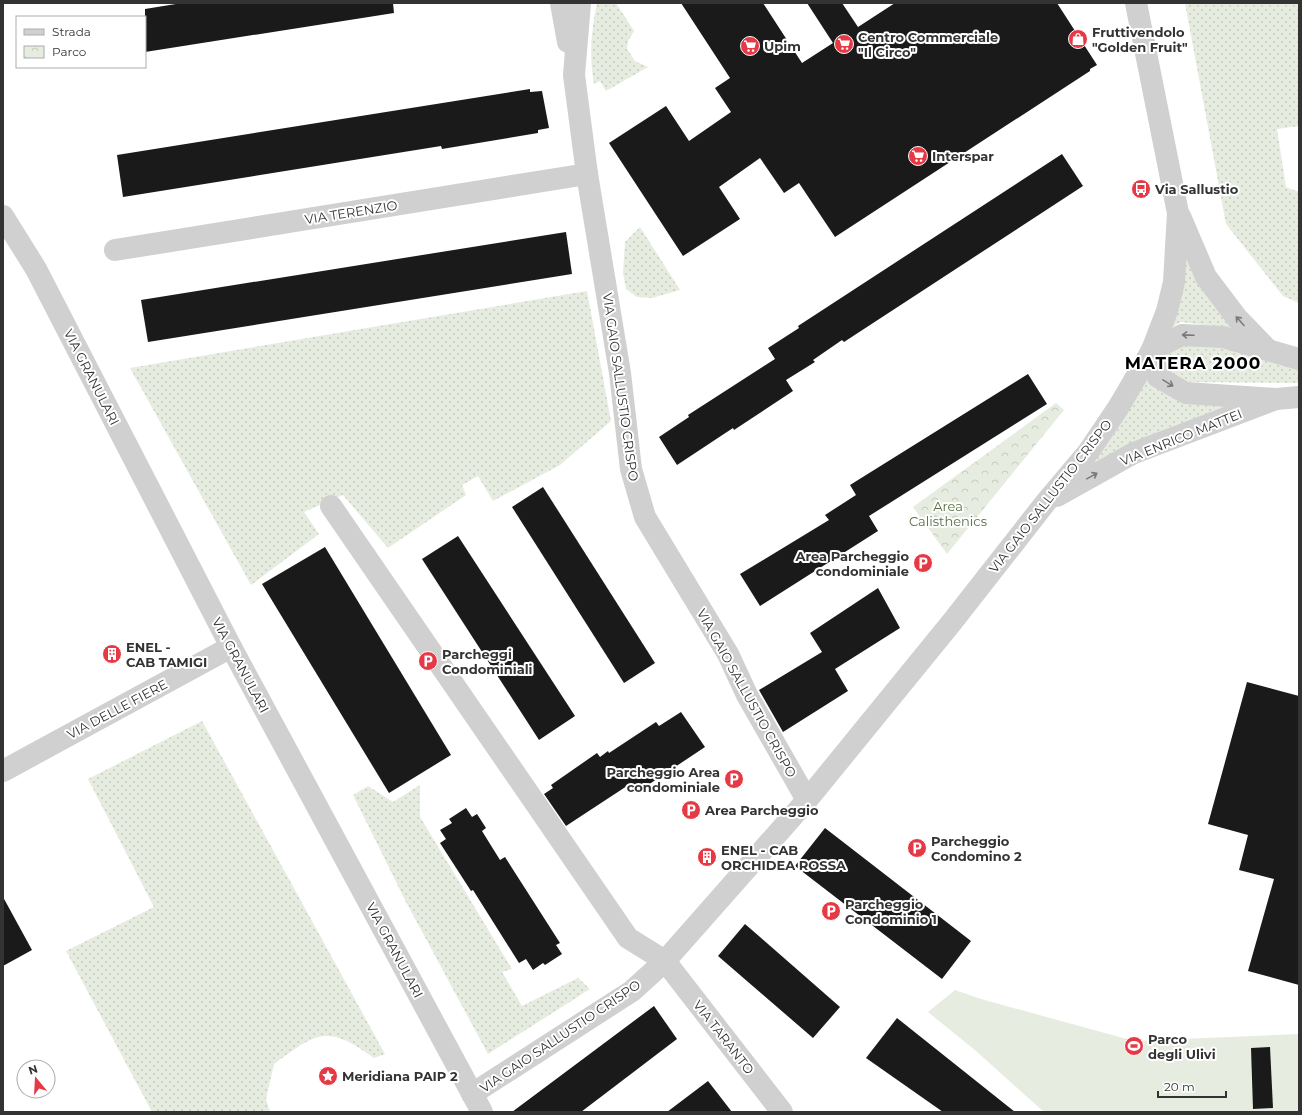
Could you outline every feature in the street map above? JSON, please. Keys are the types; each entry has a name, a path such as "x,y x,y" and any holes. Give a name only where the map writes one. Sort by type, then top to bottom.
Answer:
{"street":[{"path":"561,3 574,75"},
{"name":"VIA GAIO SALLUSTIO CRISPO","path":"580,3 574,75 587,174 620,373 631,469 645,516 728,654 747,695 807,800"},
{"name":"VIA GAIO SALLUSTIO CRISPO","path":"477,1103 632,991 665,961 807,800 948,628 1046,502 1089,451 1118,408 1152,350 1167,311 1174,282 1178,214 1136,3"},
{"name":"VIA TERENZIO","path":"115,250 587,174"},
{"path":"1178,214 1206,277 1237,318 1267,349"},
{"name":"VIA GRANULARI","path":"3,216 36,269 231,647 477,1103"},
{"path":"1152,350 1182,335 1223,337 1299,359"},
{"name":"VIA ENRICO MATTEI","path":"1152,350 1158,377 1186,393 1276,399 1299,398"},
{"name":"VIA ENRICO MATTEI","path":"1046,502 1134,453 1276,399"},
{"path":"331,506 628,938 665,961"},
{"name":"VIA DELLE FIERE","path":"3,771 231,647"},
{"name":"VIA TARANTO","path":"665,961 782,1112"}],"green space":[{"path":"597,3 616,3 634,31 628,41 627,49 635,61 648,67 606,91 600,81 594,84 592,73 591,44"},
{"path":"1185,3 1299,3 1299,126 1277,129 1286,187 1299,192 1299,303 1283,296 1226,224"},
{"path":"640,227 680,290 652,298 637,297 626,289 623,273 625,242"},
{"path":"1186,256 1235,329 1181,322 1170,328"},
{"path":"587,291 611,421 560,465 493,501 478,476 462,485 466,495 388,548 343,495 304,512 319,534 251,585 130,368"},
{"path":"1222,345 1299,366 1299,383 1190,382 1168,371 1166,354 1183,346"},
{"path":"1145,373 1237,405 1078,476"},
{"name":"Area Calisthenics","path":"1056,403 1064,410 947,554 913,507"},
{"path":"202,721 385,1054 374,1058 345,1040 333,1037 322,1036 312,1039 274,1064 266,1099 270,1112 152,1112 66,951 154,907 88,779"},
{"path":"420,785 420,817 512,969 502,972 522,1006 578,978 590,989 488,1054 406,902 353,795 368,786 393,802"},
{"name":"Parco degli Ulivi","path":"955,990 981,999 1134,1041 1299,1034 1299,1112 1044,1112 976,1051 928,1012"}],"building":[{"path":"182,3 393,3 394,13 146,52 145,9"},
{"path":"681,3 763,3 802,63 833,43 807,3 842,3 858,27 895,3 1057,3 1097,65 835,237 799,183 784,193 760,158 719,187 740,219 683,256 609,143 666,106 689,141 731,112 715,88 730,78"},
{"path":"530,89 530,92 542,91 549,128 538,130 538,133 442,149 441,146 123,197 117,155"},
{"path":"1062,154 1083,186 844,342 842,340 813,360 815,362 786,380 793,391 677,465 659,437 689,417 688,415 775,359 768,348 799,328 798,326"},
{"path":"566,232 572,274 148,342 141,300"},
{"path":"1028,374 1047,404 869,516 878,531 760,606 740,574 829,520 825,515 856,495 850,485"},
{"path":"543,487 655,663 624,683 512,507"},
{"path":"458,536 575,716 539,740 422,559"},
{"path":"325,547 451,755 389,793 262,584"},
{"path":"878,588 900,628 835,669 848,691 783,732 759,690 822,652 810,633"},
{"path":"1247,682 1299,696 1299,985 1248,971 1274,879 1239,870 1248,835 1208,824"},
{"path":"681,712 705,747 636,793 630,784 566,826 544,794 553,788 551,785 597,753 600,757 608,751 609,753 656,722 659,726"},
{"path":"466,808 472,817 477,814 486,828 482,831 500,860 505,857 560,943 556,945 562,954 545,965 543,963 533,970 526,959 519,963 473,890 471,891 440,843 446,839 440,830 452,823 449,819"},
{"path":"825,828 971,941 942,979 795,866"},
{"path":"3,897 32,950 3,966"},
{"path":"745,924 840,1007 813,1038 718,956"},
{"path":"654,1006 677,1039 581,1112 512,1112"},
{"path":"897,1018 1015,1112 943,1112 866,1058"},
{"path":"1270,1047 1273,1108 1253,1109 1251,1048"},
{"path":"708,1081 732,1112 667,1112"}],"place":[{"name":"Fruttivendolo \"Golden Fruit\"","path":"1078,39"},
{"name":"Centro Commerciale \"Il Circo\"","path":"844,44"},
{"name":"Upim","path":"750,46"},
{"name":"Interspar","path":"918,156"},
{"name":"Via Sallustio","path":"1141,189"},
{"name":"Area Parcheggio condominiale","path":"923,563"},
{"name":"ENEL - CAB TAMIGI","path":"112,654"},
{"name":"Parcheggi Condominiali","path":"428,661"},
{"name":"Parcheggio Area condominiale","path":"734,779"},
{"name":"Area Parcheggio","path":"691,810"},
{"name":"Parcheggio Condomino 2","path":"917,848"},
{"name":"ENEL - CAB ORCHIDEA ROSSA","path":"707,857"},
{"name":"Parcheggio Condominio 1","path":"831,911"},
{"name":"Parco degli Ulivi","path":"1134,1046"},
{"name":"Meridiana PAIP 2","path":"328,1076"}],"district":[{"name":"MATERA 2000","path":"1193,363"}]}
